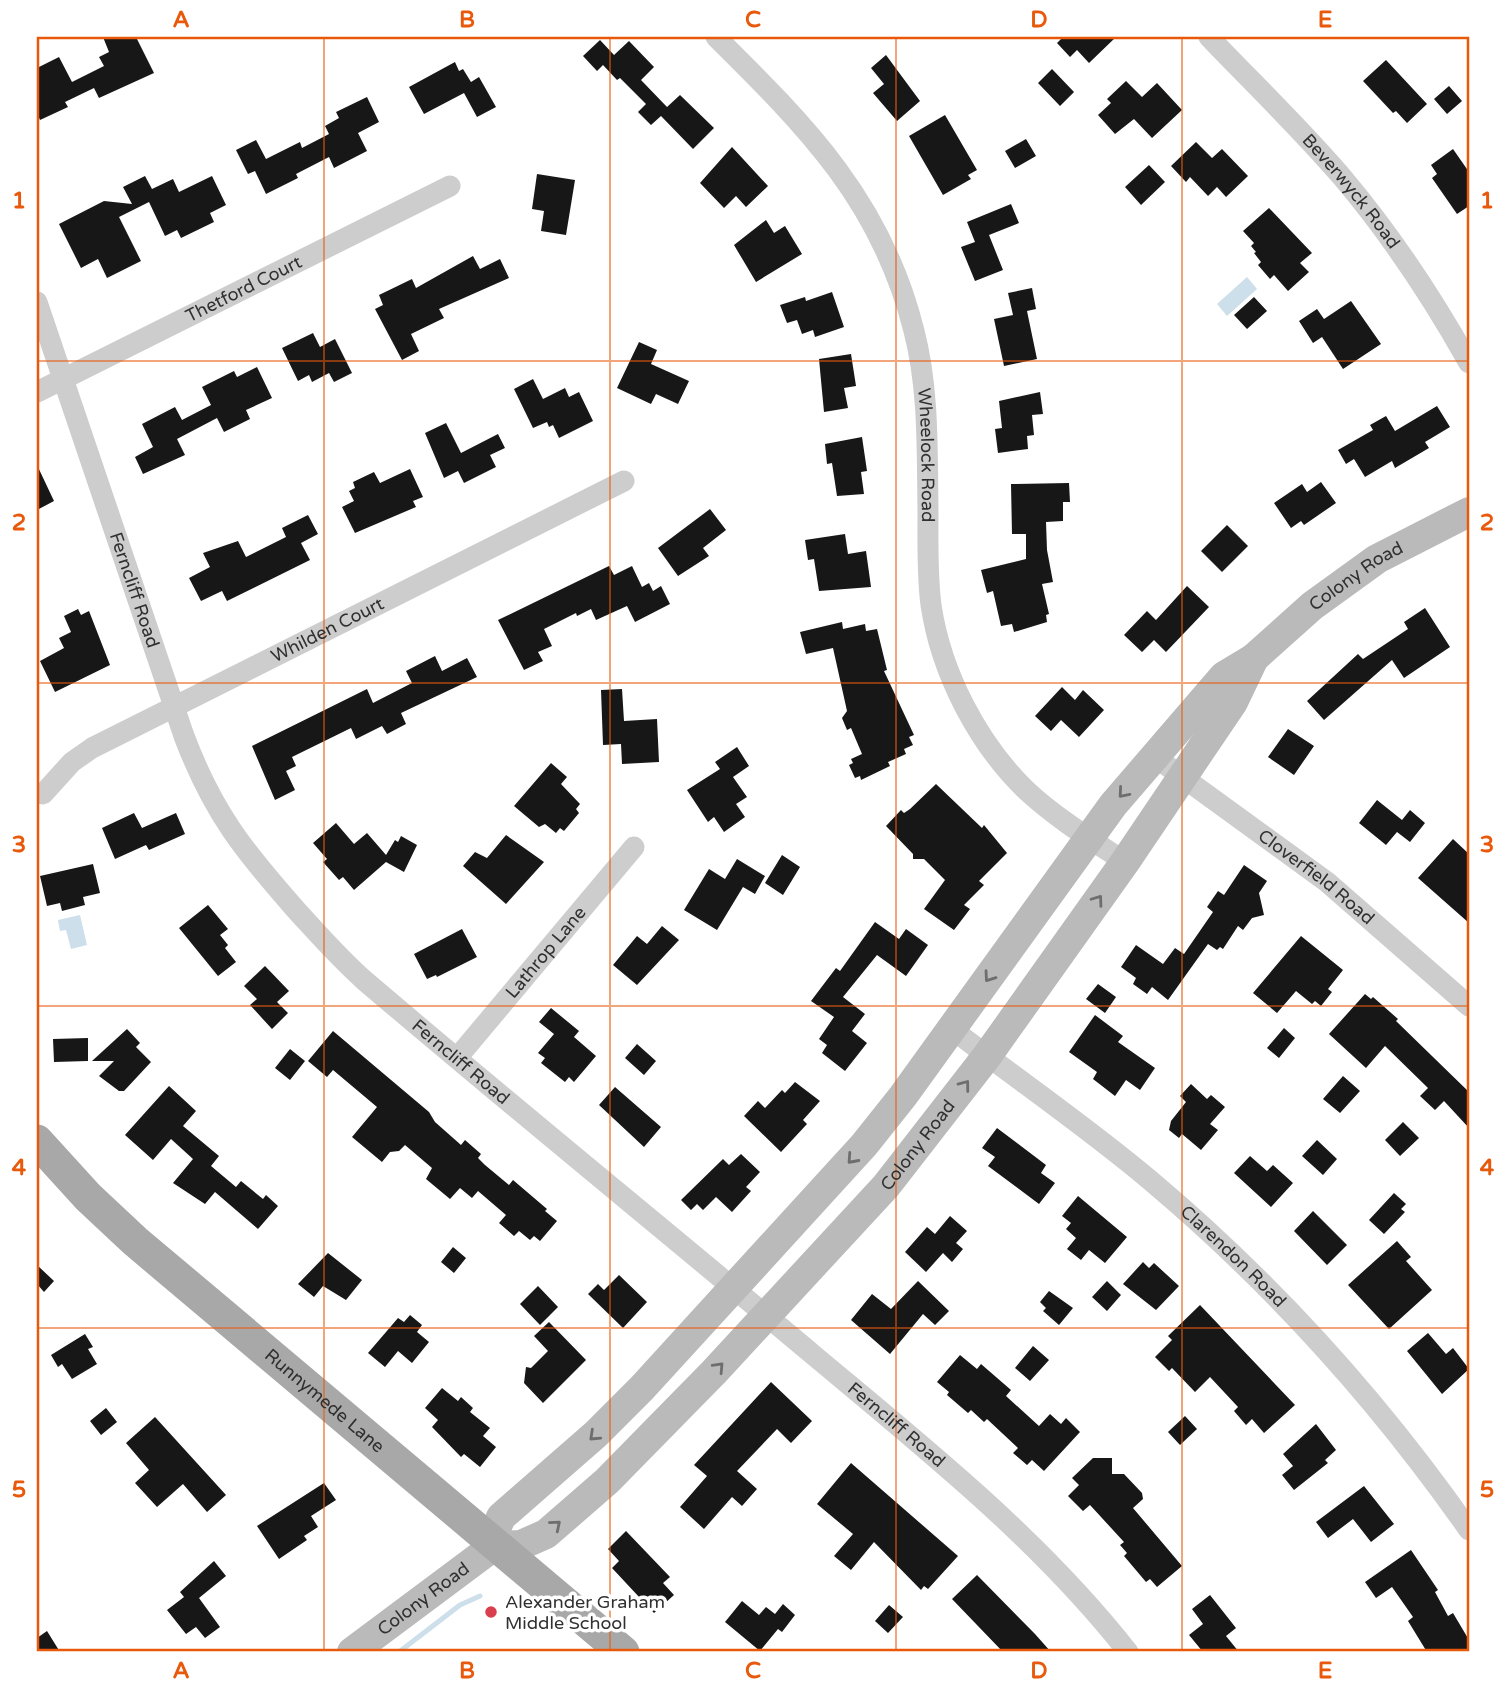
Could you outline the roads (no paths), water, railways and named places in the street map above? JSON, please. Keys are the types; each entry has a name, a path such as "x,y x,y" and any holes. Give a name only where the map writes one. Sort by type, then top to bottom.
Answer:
{"main road":[{"name":"Runnymede Lane","path":"37,1141 115,1223 494,1546 623,1652"}],"street":[{"name":"Wheelock Road","path":"716,37 828,153 859,198 883,243 908,311 921,370 927,426 929,583 942,649 970,715 997,756 1044,806 1125,862"},
{"name":"Beverwyck Road","path":"1209,37 1322,155 1368,209 1419,278 1469,363"},
{"name":"Thetford Court","path":"37,392 450,186"},
{"name":"Ferncliff Road","path":"37,302 174,706 203,782 244,851 341,959 985,1499 1050,1565 1128,1652"},
{"name":"Whilden Court","path":"43,794 79,756 624,481"},
{"name":"Colony Road","path":"494,1546 493,1536 502,1517 608,1423 877,1129 1088,837 1224,676 1254,658 1312,606 1366,566 1422,533 1469,512"},
{"name":"Colony Road","path":"352,1652 494,1546 521,1545 552,1529 662,1426 886,1186 987,1056 1125,862 1233,702 1254,658"},
{"name":"Cloverfield Road","path":"1155,757 1327,882 1469,1006"},
{"name":"Lathrop Lane","path":"457,1058 634,847"},
{"name":"Clarendon Road","path":"951,1029 1150,1180 1259,1279 1361,1388 1469,1530"}],"water":[{"path":"1247,277 1257,289 1227,316 1217,304"},
{"path":"80,915 87,945 71,949 66,930 60,931 58,920"}],"waterway":[{"path":"399,1652 460,1605 480,1596"}],"place":[{"name":"Alexander Graham Middle School","path":"491,1612"}]}
